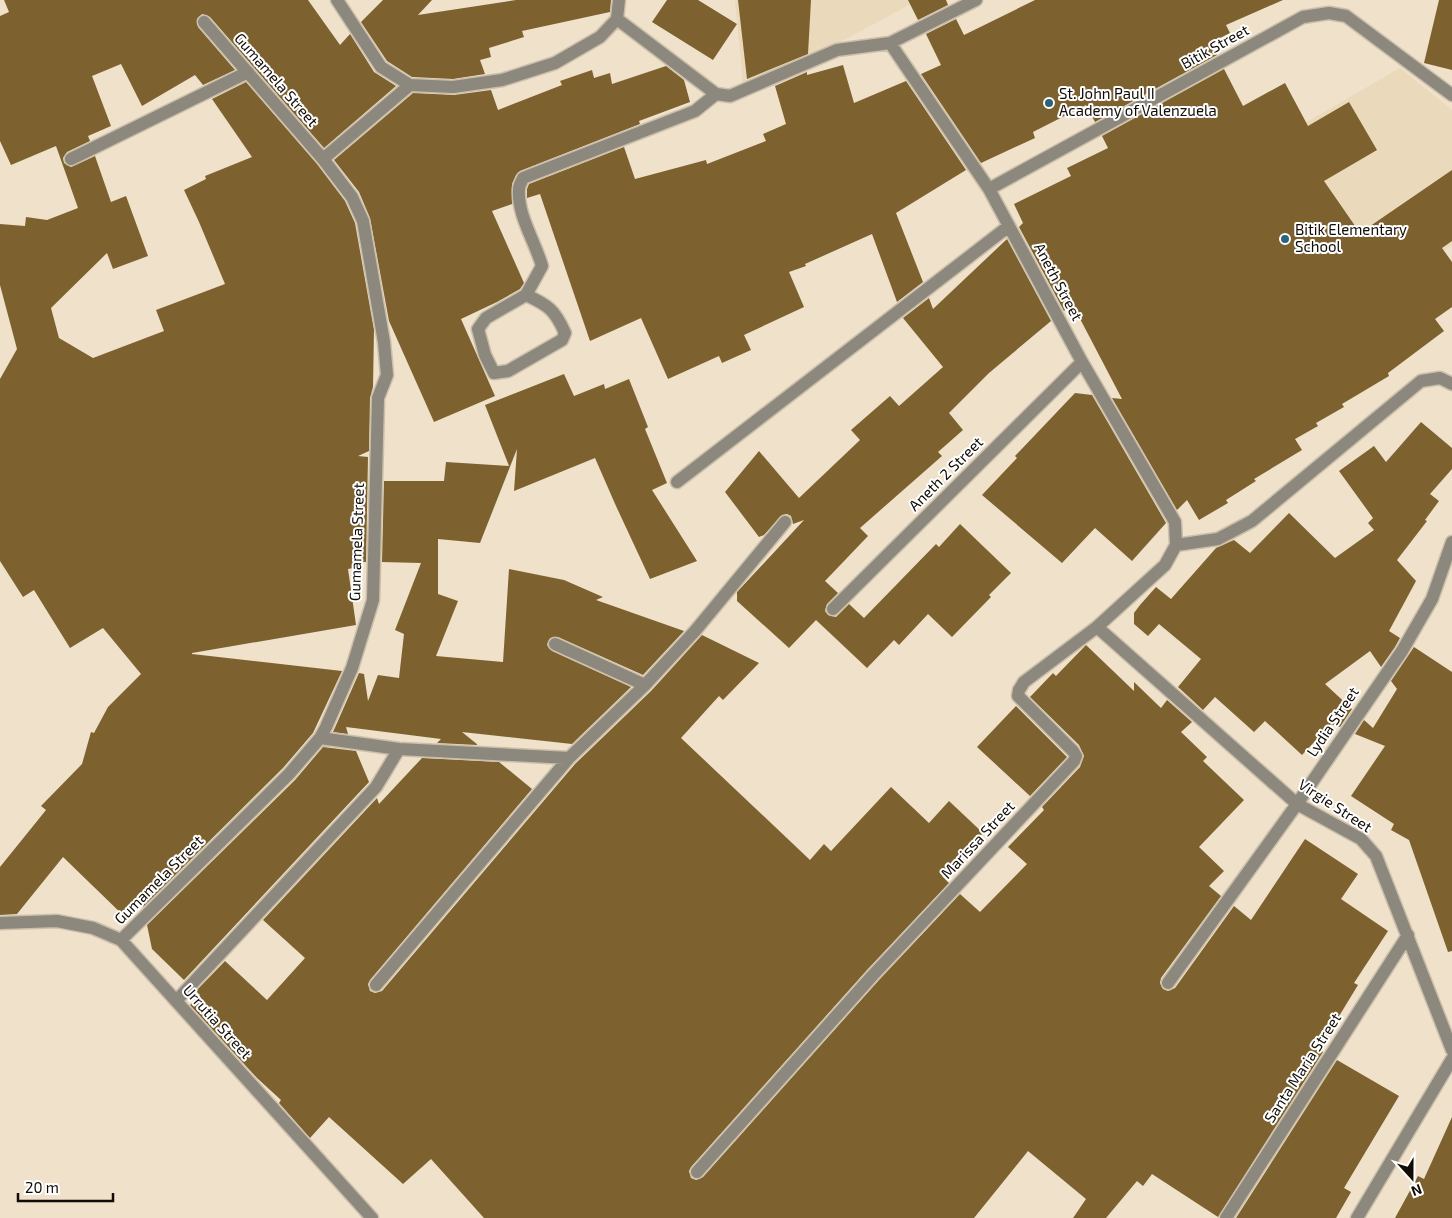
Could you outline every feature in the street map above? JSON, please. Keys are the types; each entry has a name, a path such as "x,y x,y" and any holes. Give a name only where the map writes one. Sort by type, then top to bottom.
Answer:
{"street":[{"path":"337,0 381,67 410,85 453,87 502,80 555,63 600,37 617,19 619,0"},
{"path":"617,19 716,94 730,96 837,50 890,43 976,0"},
{"name":"Bitik Street","path":"989,190 1303,17 1329,13 1346,16 1452,95"},
{"name":"Gumamela Street","path":"120,940 289,774 320,738 352,668 373,600 378,398 387,375 384,342 364,221 352,197 323,159 204,22"},
{"name":"Aneth Street","path":"890,43 989,190 1082,362 1175,522 1176,545"},
{"path":"72,159 248,72"},
{"path":"323,159 410,85"},
{"path":"526,295 546,304 558,316 565,333 562,340 508,371 494,373 485,355 478,329 486,318 526,295 542,266 538,250 521,207 519,187 523,178 696,111 716,94"},
{"path":"677,482 1009,226"},
{"name":"Aneth 2 Street","path":"833,609 1082,362"},
{"path":"1176,545 1218,539 1252,520 1421,381 1440,378 1452,384"},
{"path":"376,985 569,758 645,685 694,631 785,522"},
{"name":"Lydia Street","path":"1168,983 1297,804 1402,651 1432,599 1452,542"},
{"name":"Marissa Street","path":"697,1172 873,976 1074,761 1076,756 1073,750 1018,696 1019,690 1024,682 1097,627 1164,565 1176,545"},
{"name":"Virgie Street","path":"1097,627 1297,804 1361,839 1376,856 1452,1050"},
{"path":"555,644 645,685"},
{"path":"320,738 399,749 569,758"},
{"path":"176,1001 376,787 399,749"},
{"name":"Urrutia Street","path":"0,923 57,921 94,928 120,940 372,1218"},
{"name":"Santa Maria Street","path":"1226,1218 1408,935"},
{"path":"1358,1218 1452,1059"}],"shaded area":[{"path":"735,0 918,0 809,59 743,83"},
{"name":"Bitik Elementary School","path":"1400,68 1452,110 1452,245 1223,409 1115,233"}],"building":[{"path":"4,0 308,0 340,45 350,34 374,72 396,86 324,148 210,17 202,14 197,19 198,27 235,70 203,85 195,75 142,106 121,64 92,76 111,126 88,136 90,141 67,152 63,158 64,163 71,167 95,156 111,202 126,196 148,256 113,269 107,253 51,308 59,338 93,358 164,331 156,310 225,284 184,190 206,179 205,176 252,157 212,99 246,82 317,164 345,201 355,223 374,330 369,451 358,456 368,457 366,562 357,562 358,567 348,569 356,625 192,653 342,671 313,733 283,768 143,907 143,904 127,919 63,857 17,914 0,915 0,867 46,810 41,806 82,764 91,732 94,733 108,707 141,674 103,628 70,648 34,590 23,597 0,561 0,379 17,349 0,285 0,224 25,226 26,217 47,220 78,208 56,146 11,165 0,141 0,16 9,12"},
{"path":"383,0 432,0 418,15 516,0 611,0 610,12 522,31 524,37 489,48 491,57 480,60 485,74 453,79 412,77 387,61 361,22"},
{"path":"667,0 698,0 737,24 713,60 652,22"},
{"path":"738,0 811,0 808,54 747,79"},
{"path":"908,0 946,0 948,5 918,20"},
{"path":"1035,0 1283,0 1226,25 1230,33 1210,43 1217,55 1095,122 1086,105 1033,132 1035,138 981,163 921,74 941,65 926,34 956,19 964,35"},
{"path":"1439,0 1452,0 1452,70 1424,63"},
{"path":"843,65 854,103 906,81 966,170 896,213 923,282 897,302 872,234 805,264 806,266 789,272 804,307 744,335 751,350 722,363 719,356 668,379 641,318 590,341 540,194 527,198 529,184 624,147 635,179 706,160 707,164 766,141 763,134 786,124 775,86 807,72 807,75"},
{"path":"666,66 684,80 690,102 639,121 640,124 520,171 512,184 512,204 492,211 524,283 520,289 461,319 495,396 434,422 389,321 370,218 359,192 334,160 413,93 454,95 491,90 498,110 562,85 560,81 592,70 594,78 610,73 612,84"},
{"path":"1224,69 1243,106 1285,83 1308,126 1349,102 1377,150 1324,181 1360,233 1452,170 1452,241 1442,248 1452,262 1452,307 1435,319 1444,331 1388,373 1389,376 1342,404 1344,407 1316,423 1318,426 1295,439 1302,450 1254,479 1256,481 1226,500 1228,503 1199,520 1187,500 1177,510 1112,398 1122,399 1077,313 1071,316 1067,308 1064,311 1019,227 1023,223 1014,204 1071,176 1067,168 1108,148 1102,136"},
{"path":"1007,239 1051,321 989,373 949,413 963,430 938,452 942,456 860,528 868,536 825,581 838,593 827,604 825,611 828,615 836,617 849,604 864,618 936,544 939,547 960,524 1011,573 989,595 991,597 952,637 928,614 899,645 894,640 867,668 816,620 789,648 737,601 737,592 804,520 793,524 791,516 787,514 782,515 764,535 759,537 725,492 759,451 799,498 860,440 851,430 890,396 899,406 943,367 903,318 929,298 933,309"},
{"path":"564,374 574,396 604,384 605,389 629,379 648,427 645,429 667,483 652,490 697,561 650,579 595,458 514,491 517,449 480,543 438,539 438,594 458,601 436,656 503,662 509,569 564,580 603,597 596,600 684,631 643,675 558,637 550,638 547,645 552,651 631,687 572,744 462,732 478,745 437,743 441,739 346,727 348,734 333,732 359,673 364,674 368,701 378,675 399,678 404,634 395,630 421,563 382,562 384,481 444,481 446,462 509,466 485,405"},
{"path":"1075,393 1092,395 1166,523 1132,561 1095,528 1062,563 982,495 1017,458 1015,456"},
{"path":"1421,422 1452,448 1452,469 1430,494 1439,501 1425,520 1427,521 1397,560 1416,581 1389,631 1400,638 1395,647 1381,667 1370,651 1325,684 1352,709 1340,727 1331,724 1302,755 1265,721 1254,732 1215,697 1203,710 1178,687 1201,659 1159,624 1148,636 1134,624 1134,613 1140,605 1156,587 1171,599 1216,548 1234,540 1250,553 1289,513 1335,558 1374,530 1368,523 1373,518 1339,471 1374,446 1386,462"},
{"path":"702,635 759,663 723,700 719,696 681,738 810,860 824,844 831,851 891,787 929,823 949,801 983,833 942,876 949,883 867,970 691,1167 689,1171 691,1178 696,1180 703,1177 879,980 960,894 980,912 1027,864 1008,847 1044,810 1042,807 1080,767 1084,756 1079,745 1030,697 1053,673 1056,676 1086,645 1134,691 1134,682 1161,708 1167,700 1192,722 1181,732 1207,757 1203,761 1244,800 1199,847 1224,871 1209,886 1221,896 1161,978 1160,983 1163,989 1168,991 1175,988 1234,906 1251,920 1305,839 1358,874 1341,899 1388,931 1354,983 1358,985 1319,1049 1323,1052 1218,1217 1152,1174 1143,1186 1137,1181 1106,1218 1073,1218 1086,1199 1028,1151 974,1218 484,1218 431,1159 403,1184 329,1117 310,1138 279,1103 281,1100 257,1078 190,1005 200,995 196,991 225,961 267,1000 305,958 263,920 377,798 379,804 422,758 499,762 532,789 370,980 368,984 370,991 375,993 382,991 575,764 651,691"},
{"path":"1414,647 1452,672 1452,951 1448,952 1409,840 1391,830 1394,824 1351,796 1385,746 1355,734 1364,720 1373,728 1397,689 1391,681"},
{"path":"1016,706 1067,757 1030,796 977,747"},
{"path":"323,747 356,751 369,782 184,980 152,949 147,925 295,780"},
{"path":"1337,1060 1399,1096 1344,1188 1351,1192 1336,1218 1236,1218"},
{"path":"1452,1117 1452,1218 1395,1218 1418,1176 1424,1179"}],"place":[{"name":"St. John Paul II Academy of Valenzuela","path":"1049,103"},
{"name":"Bitik Elementary School","path":"1285,239"}]}
